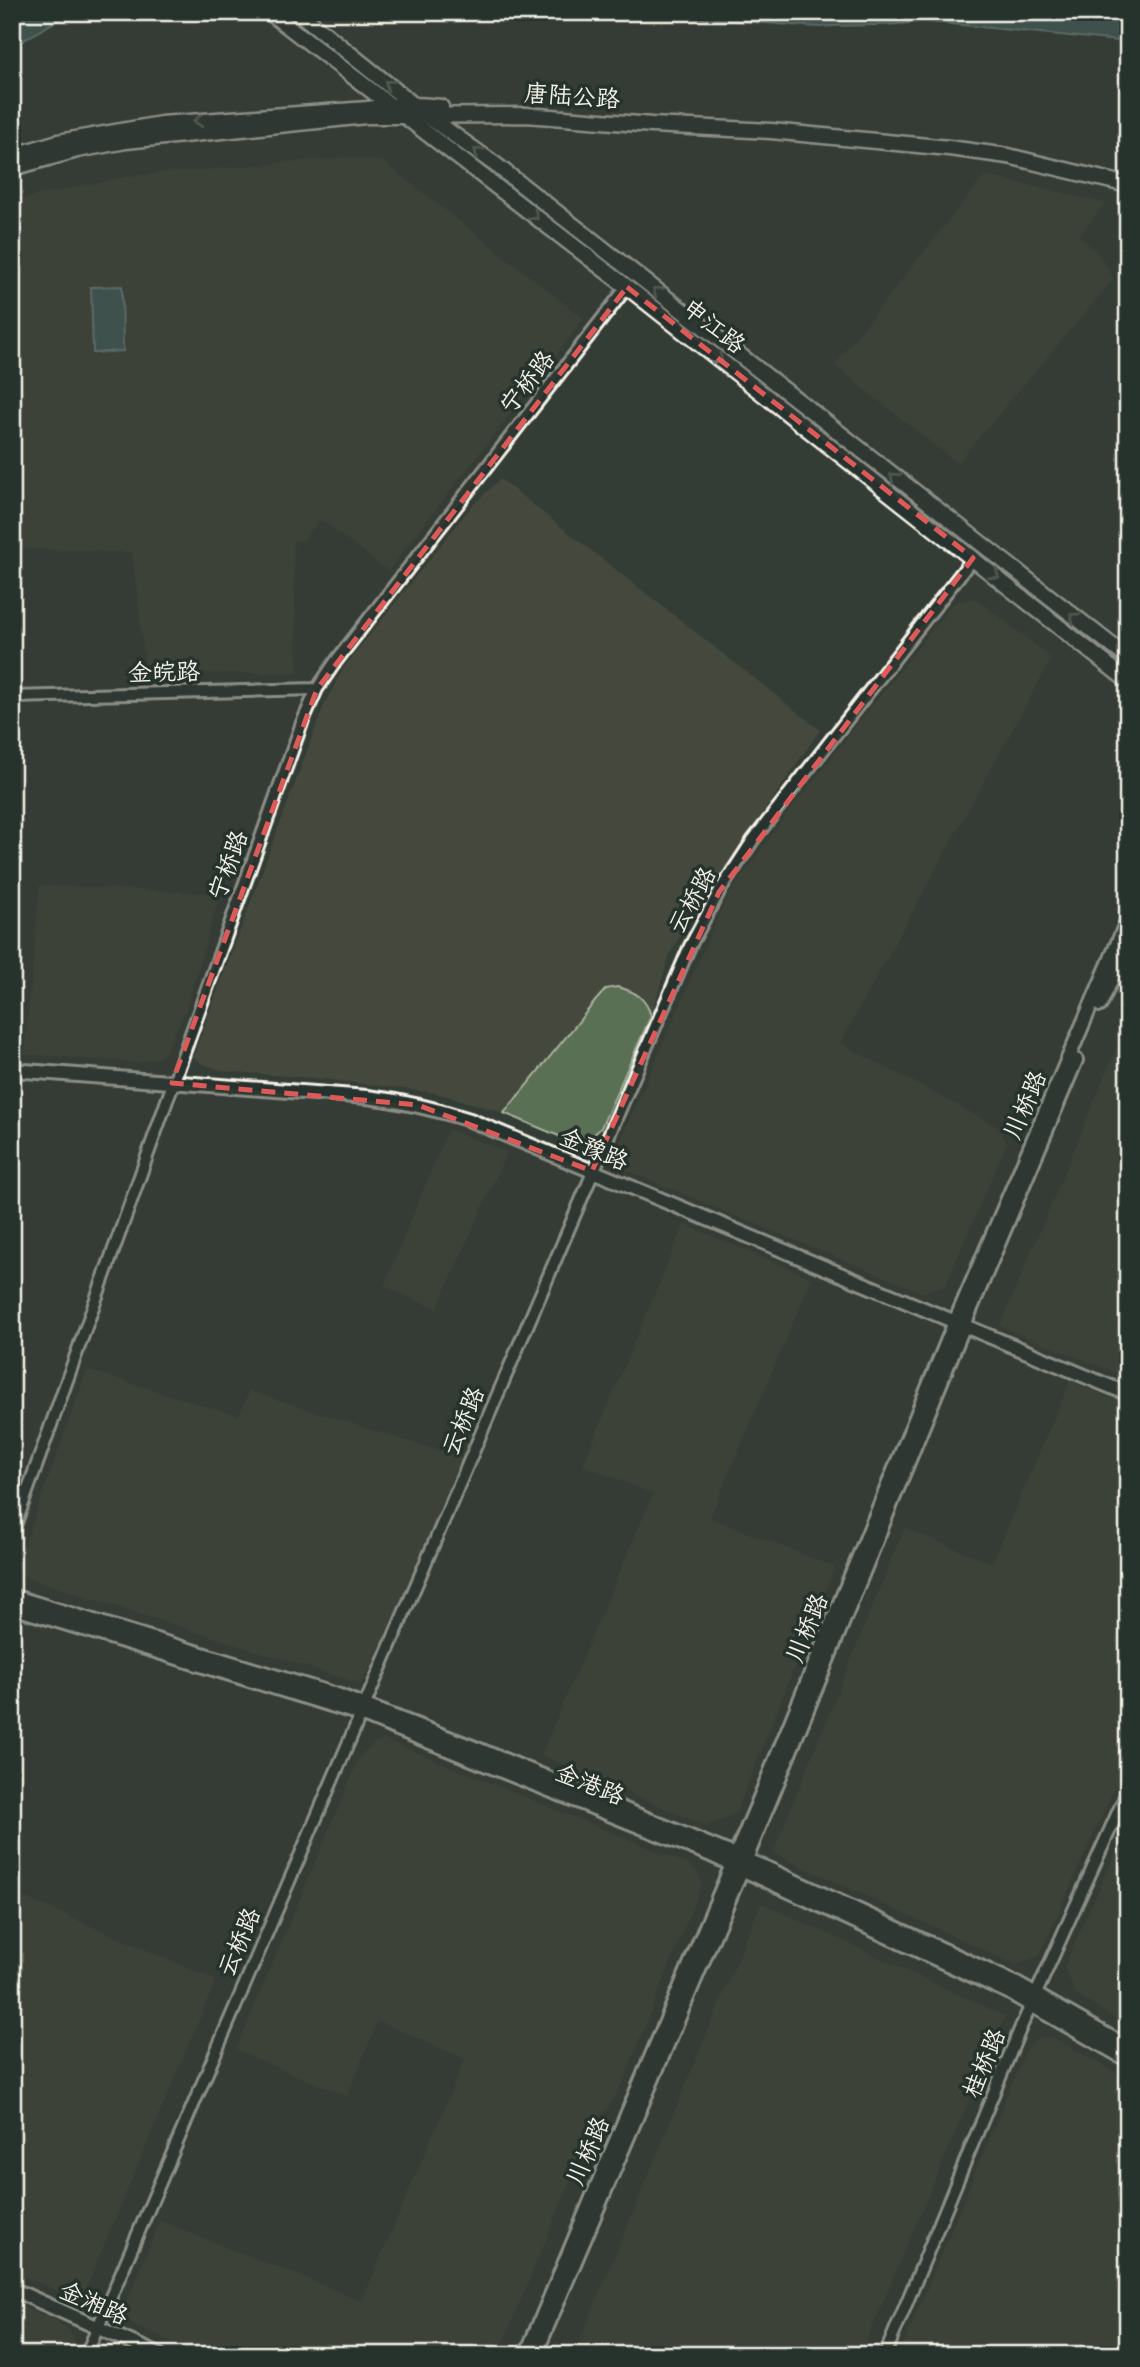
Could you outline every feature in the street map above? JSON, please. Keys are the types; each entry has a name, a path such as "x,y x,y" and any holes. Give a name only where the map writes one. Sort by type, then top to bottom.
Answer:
{"main road":[{"name":"申江路","path":"269,12 627,288 1128,681"},
{"name":"申江路","path":"298,12 426,115 507,174 1128,659"},
{"name":"唐陆公路","path":"12,156 58,142 161,124 412,104 465,109 565,110 870,133 1009,149 1128,175"},
{"name":"唐陆公路","path":"12,168 77,150 126,141 366,117 572,117 652,125 771,131 949,148 1009,156 1128,185"}],"street":[{"name":"宁桥路","path":"12,1534 302,723 317,690 336,660 627,288"},
{"name":"云桥路","path":"86,2355 690,946 719,892 752,841 973,558"},
{"name":"金皖路","path":"12,697 317,690"},
{"name":"川桥路","path":"535,2355 1128,919"},
{"name":"川桥路","path":"960,1323 1128,942"},
{"name":"金豫路","path":"12,1070 367,1097 418,1105 470,1120 1128,1394"},
{"name":"金港路","path":"12,1596 362,1709 738,1862 1034,1999 1128,2047"},
{"name":"金港路","path":"12,1607 362,1709"},
{"name":"桂桥路","path":"885,2355 1034,1999 1128,1790"},
{"name":"川桥路","path":"526,2355 738,1862"},
{"name":"金港路","path":"1034,1999 1128,2060"},
{"name":"金湘路","path":"12,2290 159,2355"}],"highlighted area":[{"path":"627,287 973,558 719,892 592,1171 418,1105 172,1083 317,689"}],"shaded area":[{"path":"351,157 384,162 584,319 388,571 320,519 303,540 293,540 298,673 146,674 132,552 12,548 12,201 129,176"},
{"path":"985,175 1106,203 1079,236 1097,252 1114,279 957,463 834,365"},
{"path":"500,479 820,730 687,924 669,956 651,1016 647,1002 597,999 504,1113 437,1093 324,1079 223,1071 203,1064 193,1057 325,703 343,669 470,508"},
{"path":"975,598 1052,658 840,1043 998,1127 1007,1143 945,1286 921,1292 625,1170 615,1153 726,899 786,815 954,602"},
{"path":"40,885 220,894 186,1009 166,1051 159,1057 137,1063 24,1054"},
{"path":"1128,1021 1128,1378 1000,1326"},
{"path":"448,1129 507,1152 437,1309 384,1286"},
{"path":"684,1224 812,1278 710,1518 835,1567 736,1813 719,1822 704,1825 541,1755 653,1494 583,1465"},
{"path":"87,1370 239,1416 249,1391 461,1458 378,1654 361,1684 24,1577 16,1569"},
{"path":"1070,1381 1128,1405 1128,1758 1039,1956 1016,1965 773,1853 904,1528 992,1563"},
{"path":"384,1739 688,1864 698,1872 702,1883 622,2085 607,2109 597,2117 498,2355 204,2355 131,2324 121,2316 160,2221 362,2301 465,2059 378,2021 347,2096 236,2050 360,1756 374,1743"},
{"path":"1128,1825 1128,2026 1076,1995 1064,1967"},
{"path":"12,1892 216,1980 86,2288 71,2297 12,2271"},
{"path":"761,1903 1005,2016 860,2355 574,2355"},
{"path":"1053,2037 1128,2080 1128,2355 899,2355 1027,2048 1039,2038"},
{"path":"12,2302 57,2321 69,2330 76,2343 71,2355 12,2355"}],"green space":[{"path":"617,987 639,996 651,1016 601,1128 589,1139 573,1142 504,1113 597,999 606,989"}],"water":[{"path":"17,12 85,12 58,20 12,47 12,15"},
{"path":"609,12 1084,12 1128,16 1128,42 922,21 820,27"},
{"path":"122,286 123,351 93,353 91,287"}]}
